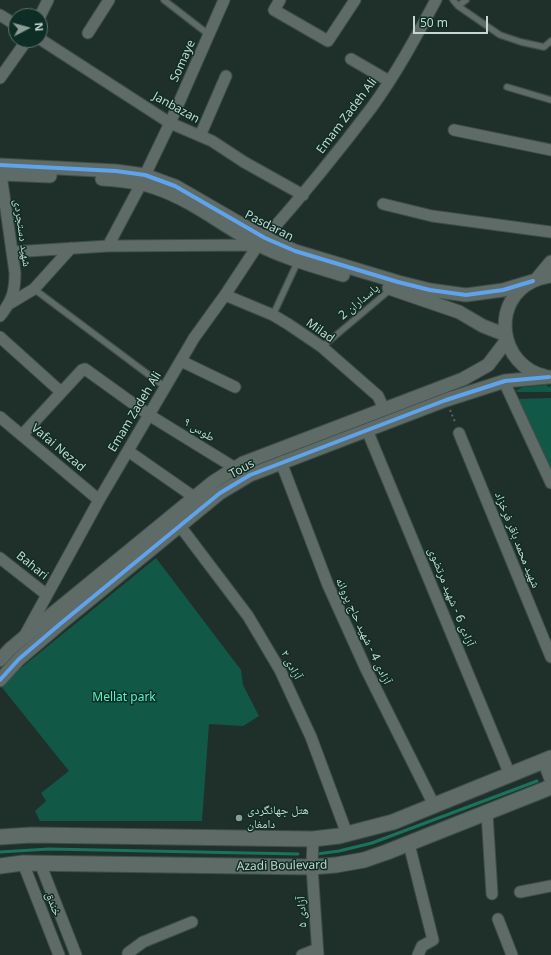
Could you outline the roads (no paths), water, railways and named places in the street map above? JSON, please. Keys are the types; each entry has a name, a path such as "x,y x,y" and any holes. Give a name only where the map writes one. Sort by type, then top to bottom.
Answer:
{"main road":[{"path":"0,837 31,835 313,840 347,834 393,822 547,760"},
{"name":"Azadi Boulevard","path":"0,866 23,863 312,867 336,865 364,860 409,844 551,787"}],"street":[{"path":"88,33 109,0"},
{"name":"Somaye","path":"108,246 143,179 170,122 224,0"},
{"path":"280,0 274,10 328,41 355,0"},
{"name":"Emam Zadeh Ali","path":"23,638 99,500 194,338 262,241 303,195 372,106 408,53 436,0"},
{"name":"Janbazan","path":"48,44 170,122 212,141 244,162 303,195"},
{"path":"0,78 21,48"},
{"path":"351,60 389,81"},
{"path":"200,136 226,76"},
{"path":"454,130 551,150"},
{"name":"Pasdaran","path":"0,171 115,180 143,179 154,187 171,194 298,261 391,289 459,312 506,338"},
{"name":"شهید دستجردی","path":"0,171 15,273 15,289 9,304 0,316"},
{"path":"383,204 432,216 551,232"},
{"path":"12,252 108,246 262,241"},
{"name":"Pasdaran","path":"262,241 398,282 430,290 466,295 503,290 551,276"},
{"path":"9,304 34,289 71,248"},
{"path":"550,377 531,371 522,365 510,349 506,338 505,320 511,302 524,287 534,280 551,262"},
{"name":"Milad","path":"225,295 273,315 322,347 378,396 384,409"},
{"path":"0,337 61,392 22,435"},
{"name":"Tous","path":"0,660 23,638 194,497 213,482 235,468 276,450 463,379 488,365 506,338"},
{"path":"181,361 235,387"},
{"name":"طوس ۹","path":"61,392 82,370 87,369 149,415 235,468"},
{"name":"Tous","path":"0,680 19,659 180,526 226,489 250,475 446,400 505,381 550,377"},
{"path":"507,388 551,483"},
{"name":"Vafai Nezad","path":"0,417 99,500"},
{"name":"آزادی 6 - شهید مرتضوی","path":"367,430 510,775"},
{"name":"شهید محمد باقر فرخزاد","path":"459,433 551,657"},
{"path":"128,451 194,497"},
{"name":"آزادی 4 - شهید حاج پروانه","path":"281,462 328,585 366,669 434,805"},
{"name":"آزادی ۲","path":"180,526 248,616 280,670 311,738 347,834"},
{"name":"Bahari","path":"0,558 46,597"},
{"path":"46,597 47,607 52,614"},
{"path":"547,760 551,782"},
{"path":"487,812 492,894"},
{"name":"آزادی ۵","path":"313,840 312,867 317,952"},
{"path":"409,844 433,940 422,946 418,955"},
{"name":"خندق","path":"23,863 59,955"},
{"name":"خندق","path":"40,863 76,955"},
{"path":"520,892 551,886"},
{"path":"498,919 512,955"},
{"path":"128,955 128,953 144,942 192,922"},
{"path":"302,955 317,952"}],"lane":[{"path":"164,0 208,34"},
{"path":"453,0 458,6 500,35 521,42 544,47 551,41"},
{"path":"458,6 466,0"},
{"path":"507,87 551,100"},
{"path":"273,315 298,261"},
{"path":"34,289 165,387"},
{"name":"پاسداران 2","path":"322,347 391,289"}],"waterway":[{"path":"317,854 339,851 372,843 537,781"},
{"path":"0,852 49,849 298,854"}],"place":[{"name":"هتل جهانگردى دامغان","path":"239,818"}],"park label":[{"name":"Mellat park","path":"124,698"}]}
